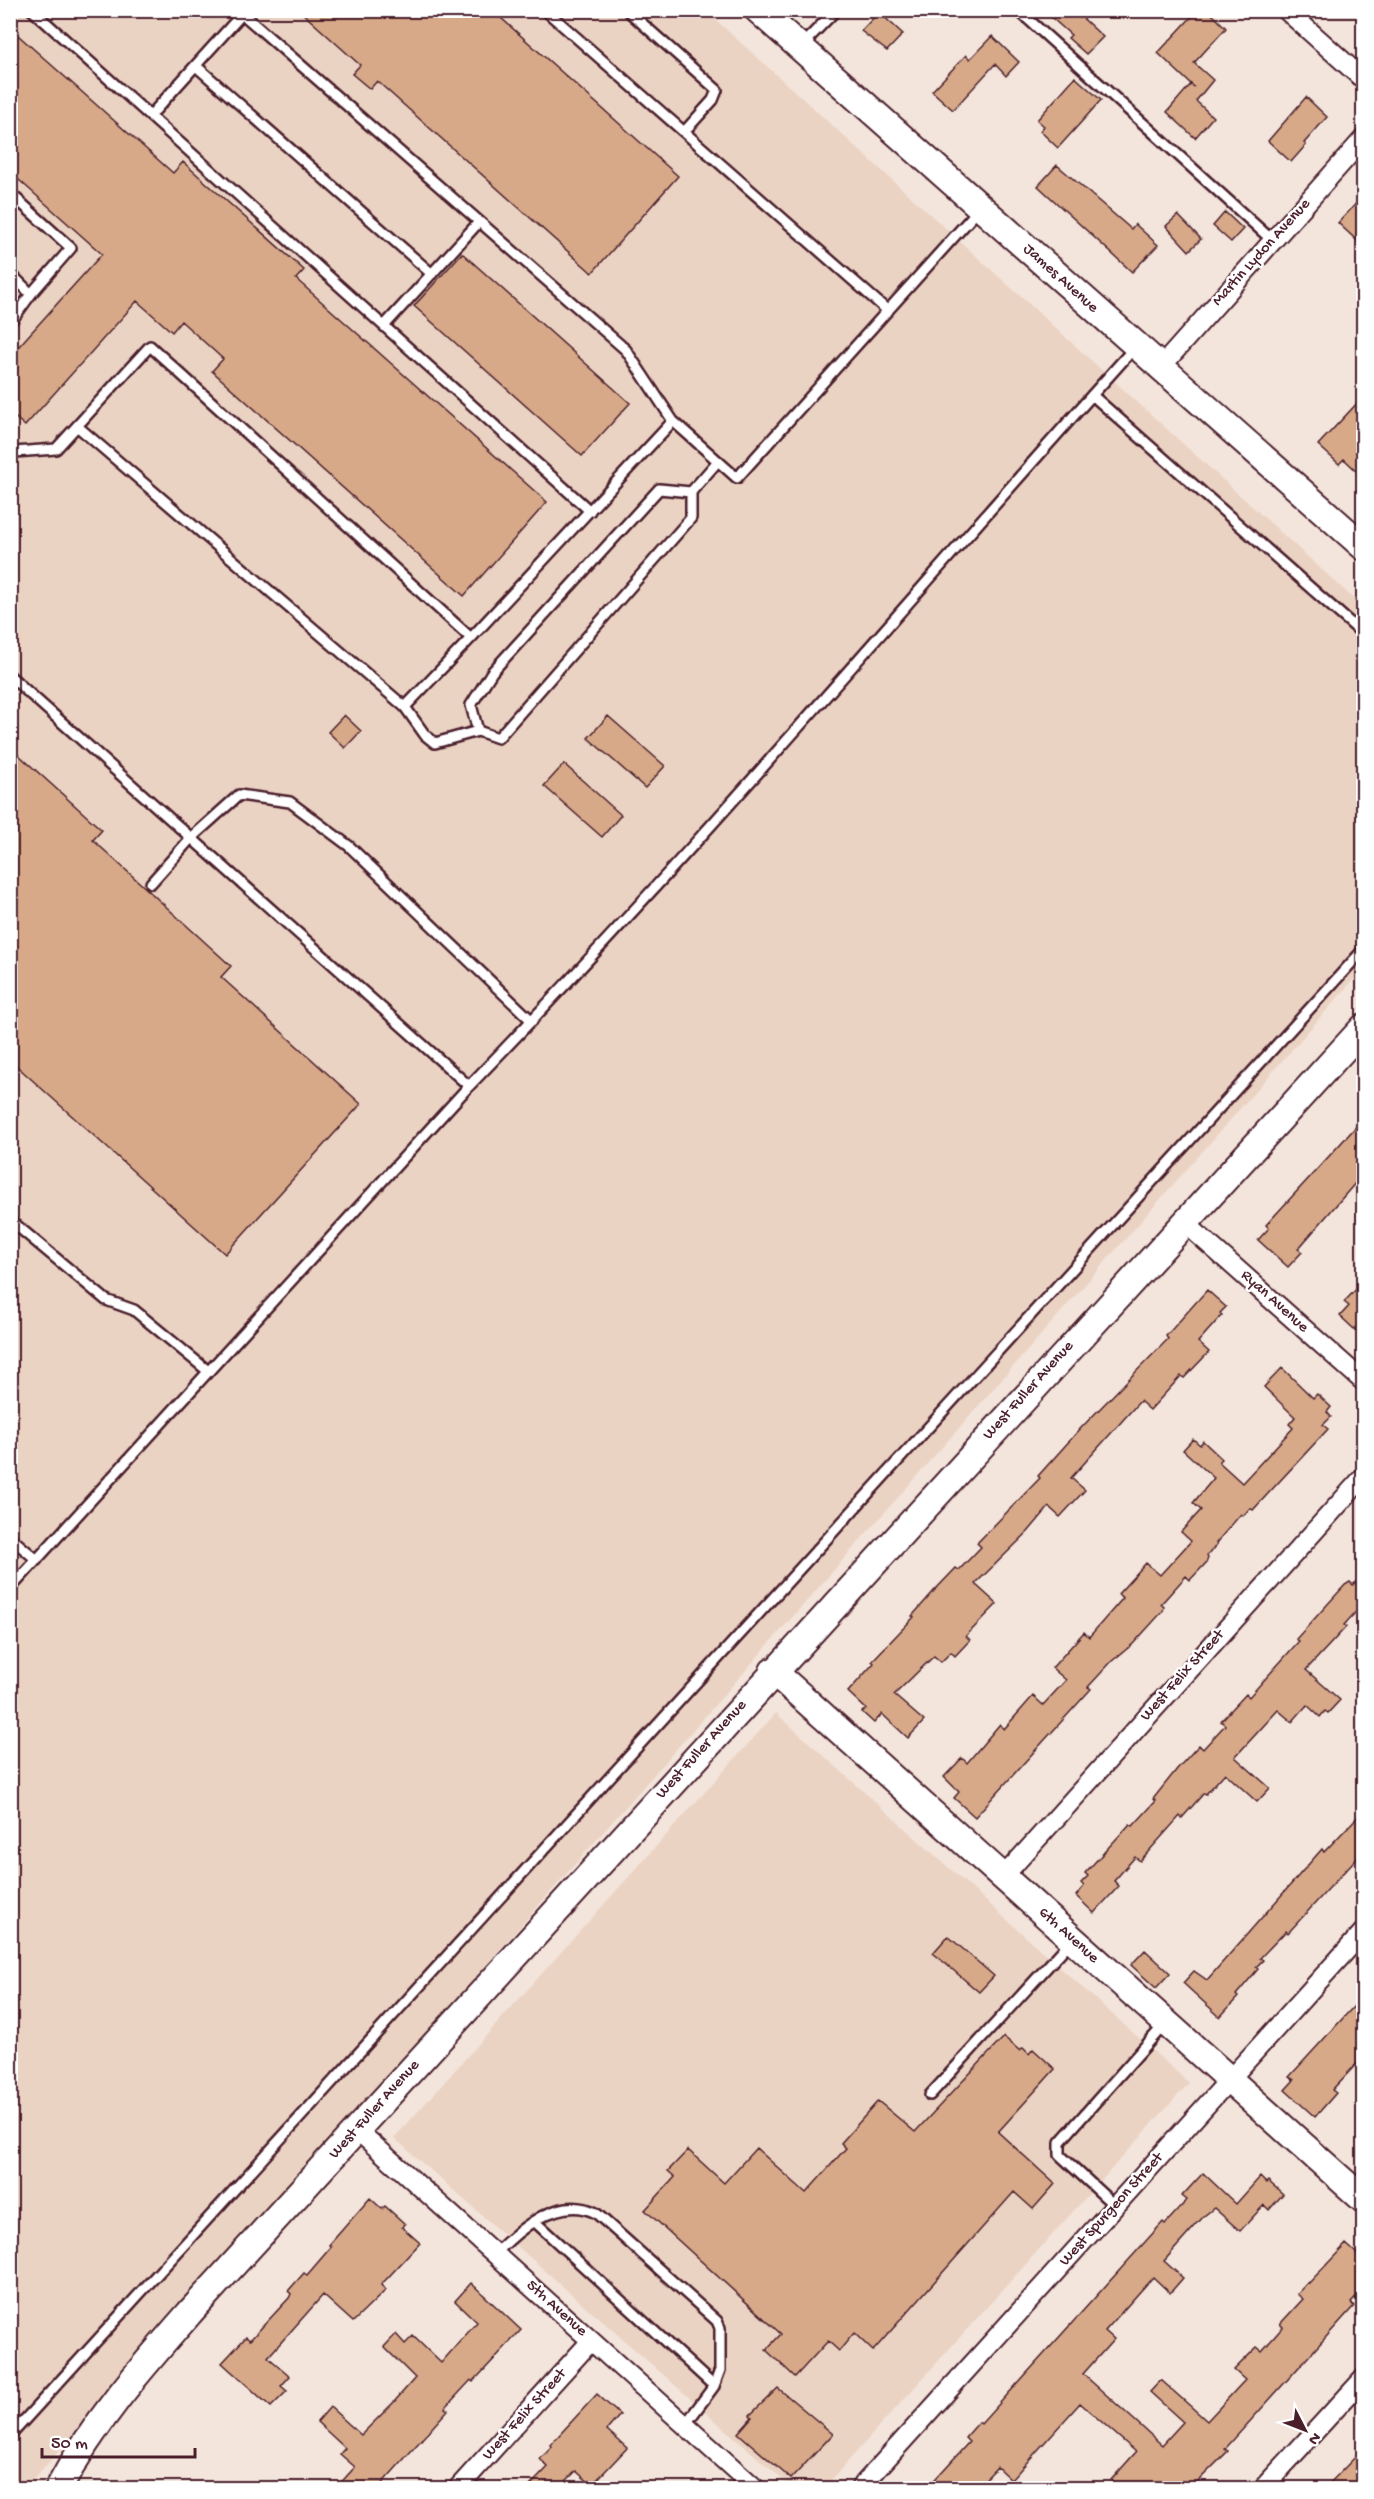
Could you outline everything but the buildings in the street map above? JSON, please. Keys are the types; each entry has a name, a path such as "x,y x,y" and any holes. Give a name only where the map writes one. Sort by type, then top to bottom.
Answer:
{"street":[{"name":"James Avenue","path":"758,10 1364,547"},
{"path":"1286,10 1364,80"},
{"name":"Martin Lydon Avenue","path":"1160,368 1364,138"},
{"name":"West Fuller Avenue","path":"59,2488 96,2424 130,2382 773,1671 1364,1027"},
{"name":"Ryan Avenue","path":"1184,1222 1364,1382"},
{"name":"West Felix Street","path":"1003,1877 1364,1476"},
{"name":"6th Avenue","path":"773,1671 1364,2200"},
{"name":"West Spurgeon Street","path":"860,2488 1364,1931"},
{"name":"5th Avenue","path":"357,2130 755,2488"},
{"name":"West Felix Street","path":"458,2488 591,2341"},
{"path":"1263,2488 1364,2378"}],"lane":[{"path":"32,10 590,511"},
{"path":"545,10 888,310"},
{"path":"627,10 717,90 712,100 684,132"},
{"path":"799,47 836,10"},
{"path":"1018,10 1273,241"},
{"path":"150,116 196,66 240,12 626,350 673,421 737,478 980,208"},
{"path":"196,66 432,274"},
{"path":"10,193 71,248 31,294 10,323"},
{"path":"384,326 479,222"},
{"path":"10,273 31,294"},
{"path":"10,448 14,452 56,448 150,346 471,638"},
{"path":"10,1589 469,1086 532,1021 751,782 1136,346"},
{"path":"1092,396 1364,635"},
{"path":"405,707 673,421"},
{"path":"76,426 405,707 425,735 435,743 478,730 498,738 692,518 691,492 718,461"},
{"path":"478,730 471,705 492,672 659,489 691,492"},
{"path":"10,676 469,1086"},
{"path":"151,883 191,838 239,795 290,802 349,846 532,1021"},
{"path":"10,2436 1364,949"},
{"path":"10,1220 106,1299 134,1310 208,1371"},
{"path":"10,1537 37,1560"},
{"path":"930,2095 1073,1939"},
{"path":"1115,2206 1060,2155 1060,2142 1166,2023"},
{"path":"495,2254 521,2229 534,2221 572,2206 585,2207 596,2213 717,2321 720,2328 720,2370 714,2386 685,2425"},
{"path":"534,2221 714,2386"}],"shaded area":[{"path":"11,11 706,11 1363,607 1363,969 26,2488 11,2488"},
{"path":"776,1713 1189,2083 824,2488 792,2488 394,2138"}]}
